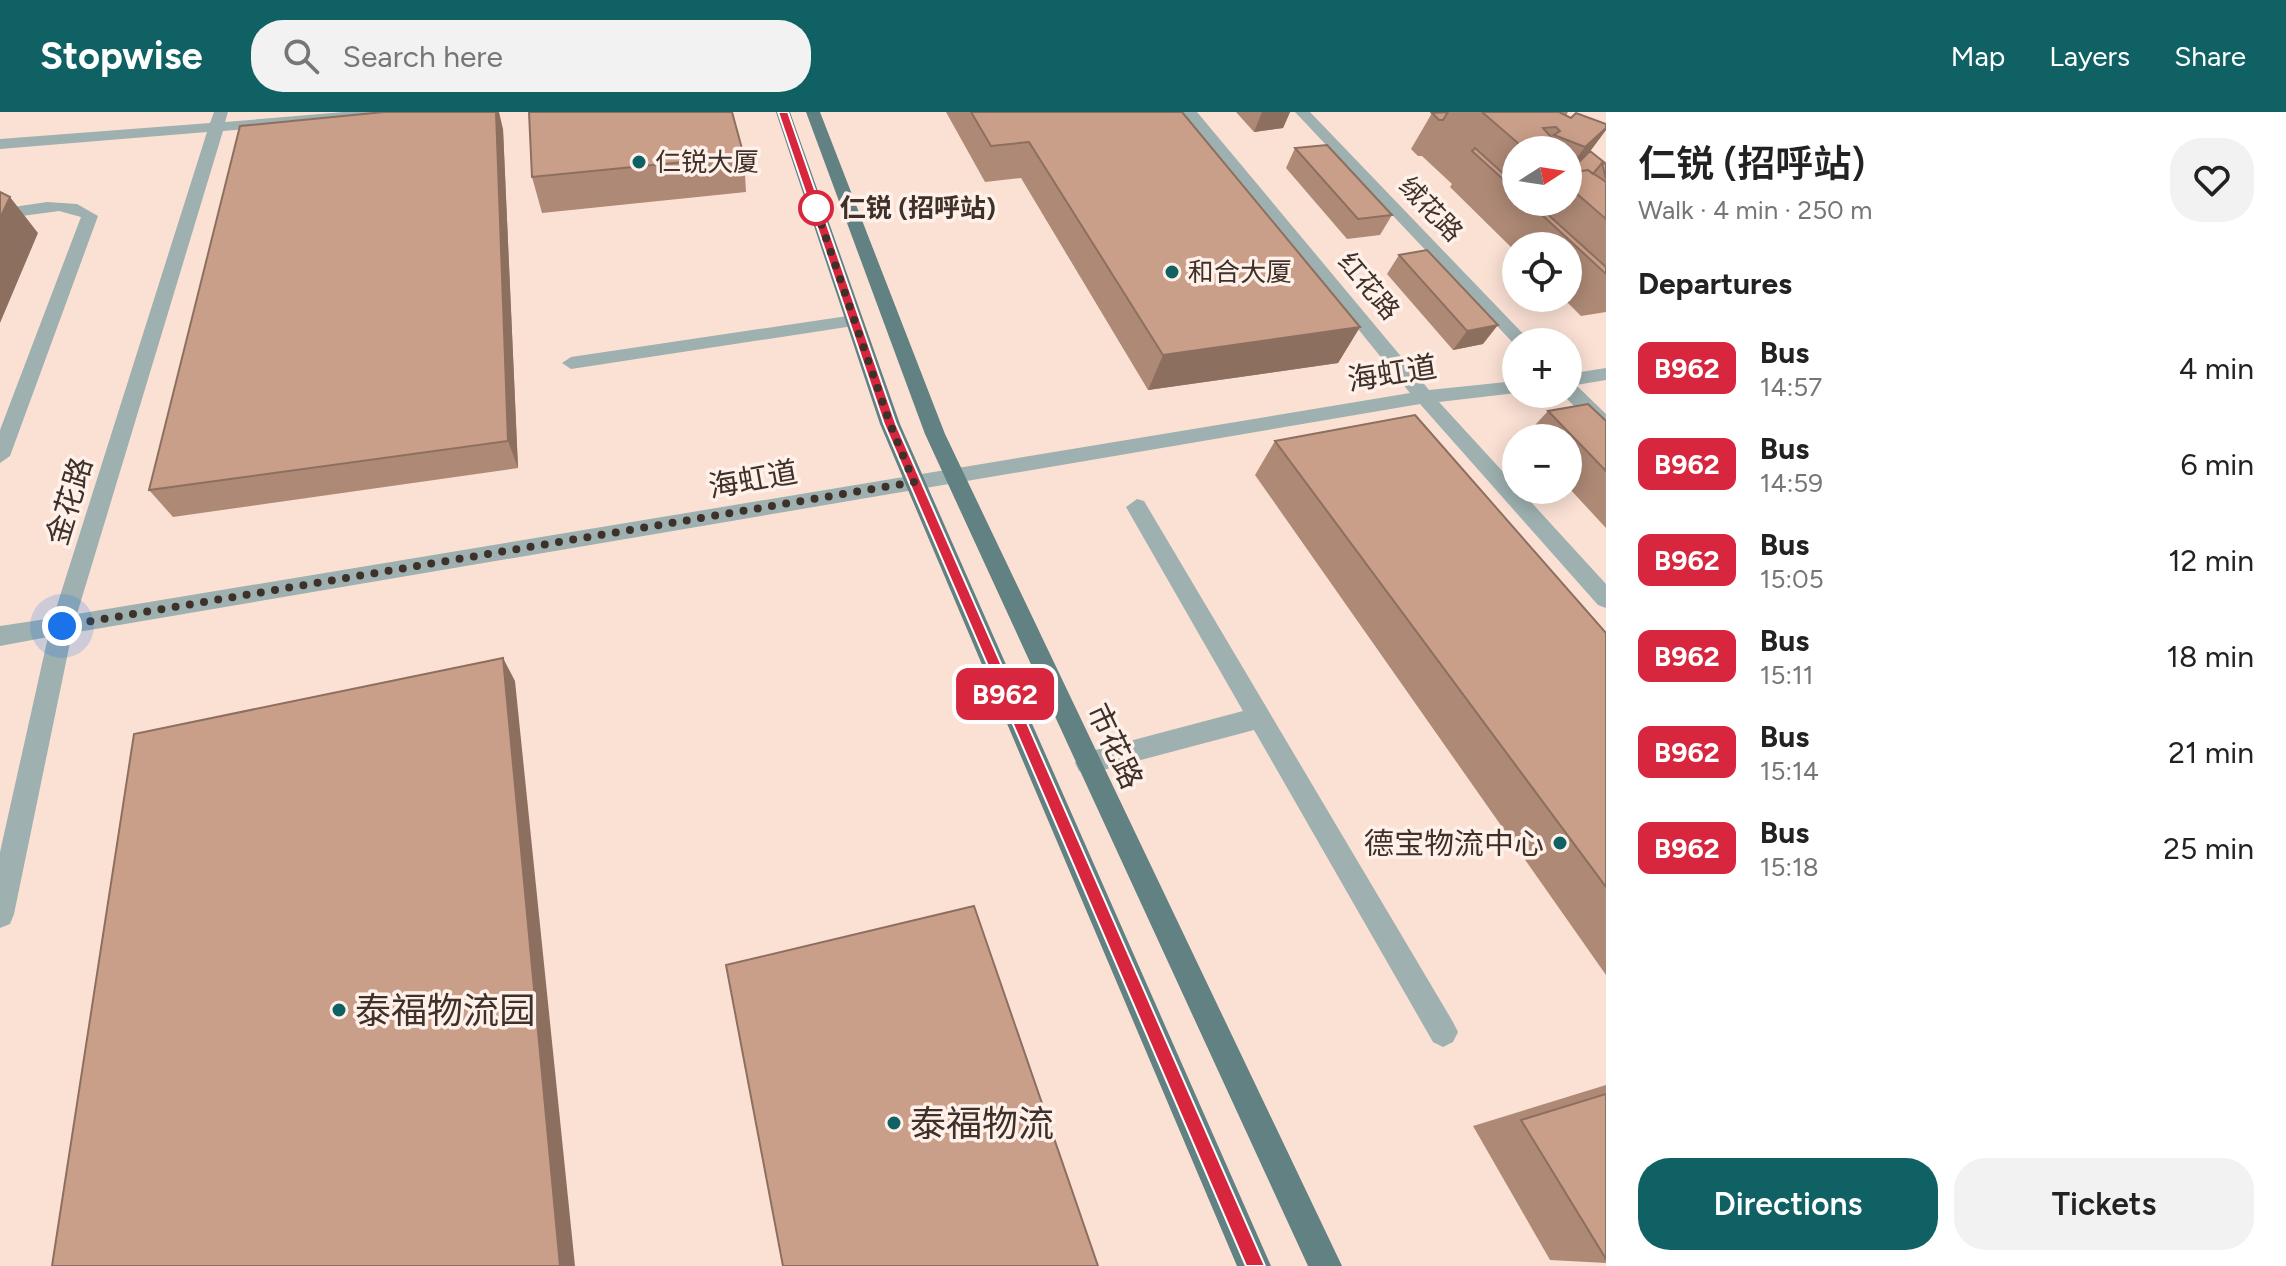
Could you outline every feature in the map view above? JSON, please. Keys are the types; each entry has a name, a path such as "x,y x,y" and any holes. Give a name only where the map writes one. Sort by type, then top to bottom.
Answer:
{"main road":[{"path":"783,112 854,321 914,482 1254,1266"},
{"name":"市花路","path":"813,112 954,476 1325,1266"}],"street":[{"path":"0,144 218,119 399,112"},
{"name":"红花路","path":"1189,112 1424,397 1606,599"},
{"name":"绒花路","path":"1302,112 1509,328"},
{"name":"金花路","path":"0,914 62,626 218,119"},
{"path":"0,214 67,207 83,209 90,216 0,456"},
{"path":"571,363 854,321"},
{"path":"1582,378 1606,374"},
{"name":"海虹道","path":"0,636 1424,397 1502,389"},
{"path":"1582,403 1606,426"},
{"path":"1137,507 1443,1032"},
{"path":"1088,763 1259,718"}],"building":[{"path":"384,112 496,112 508,441 149,490 240,126"},
{"path":"529,112 732,112 744,156 532,177"},
{"name":"和合大厦","path":"971,112 1182,112 1360,327 1163,355 1029,142 991,146"},
{"path":"1448,112 1443,120 1432,113"},
{"path":"1482,112 1559,112 1571,118 1576,113 1606,124 1606,128 1585,147 1582,146 1582,136 1554,135 1560,131 1556,127 1543,128 1550,136 1510,136"},
{"path":"1327,145 1392,215 1358,219 1295,148"},
{"path":"1475,148 1502,172 1502,178 1472,151"},
{"path":"1590,151 1605,163 1593,174 1588,170 1582,171 1582,159"},
{"path":"1588,170 1606,182 1606,219 1582,198 1582,171"},
{"path":"0,192 10,197 0,218"},
{"path":"1543,216 1550,216 1567,232 1560,232"},
{"path":"1582,245 1606,267 1606,274 1582,252"},
{"path":"1427,250 1498,325 1467,331 1399,255"},
{"path":"1588,404 1606,421 1606,471 1582,446 1582,424 1561,424 1548,411 1582,408 1582,405"},
{"name":"德宝物流中心","path":"1415,415 1606,633 1606,887 1275,441"},
{"name":"泰福物流园","path":"503,658 560,1266 52,1266 134,734"},
{"name":"泰福物流","path":"974,906 1098,1266 783,1266 726,965"},
{"path":"1606,1094 1606,1259 1521,1120"}],"bus line":[{"name":"B962","path":"783,112 890,424 1254,1266"}],"place":[{"name":"仁锐大厦","path":"639,162"},
{"name":"仁锐 (招呼站)","path":"816,208"},
{"name":"和合大厦","path":"1172,272"},
{"name":"德宝物流中心","path":"1560,843"},
{"name":"泰福物流园","path":"339,1010"},
{"name":"泰福物流","path":"894,1123"}],"route":[{"path":"62,626 914,482 890,424 814,203 816,208"}]}
